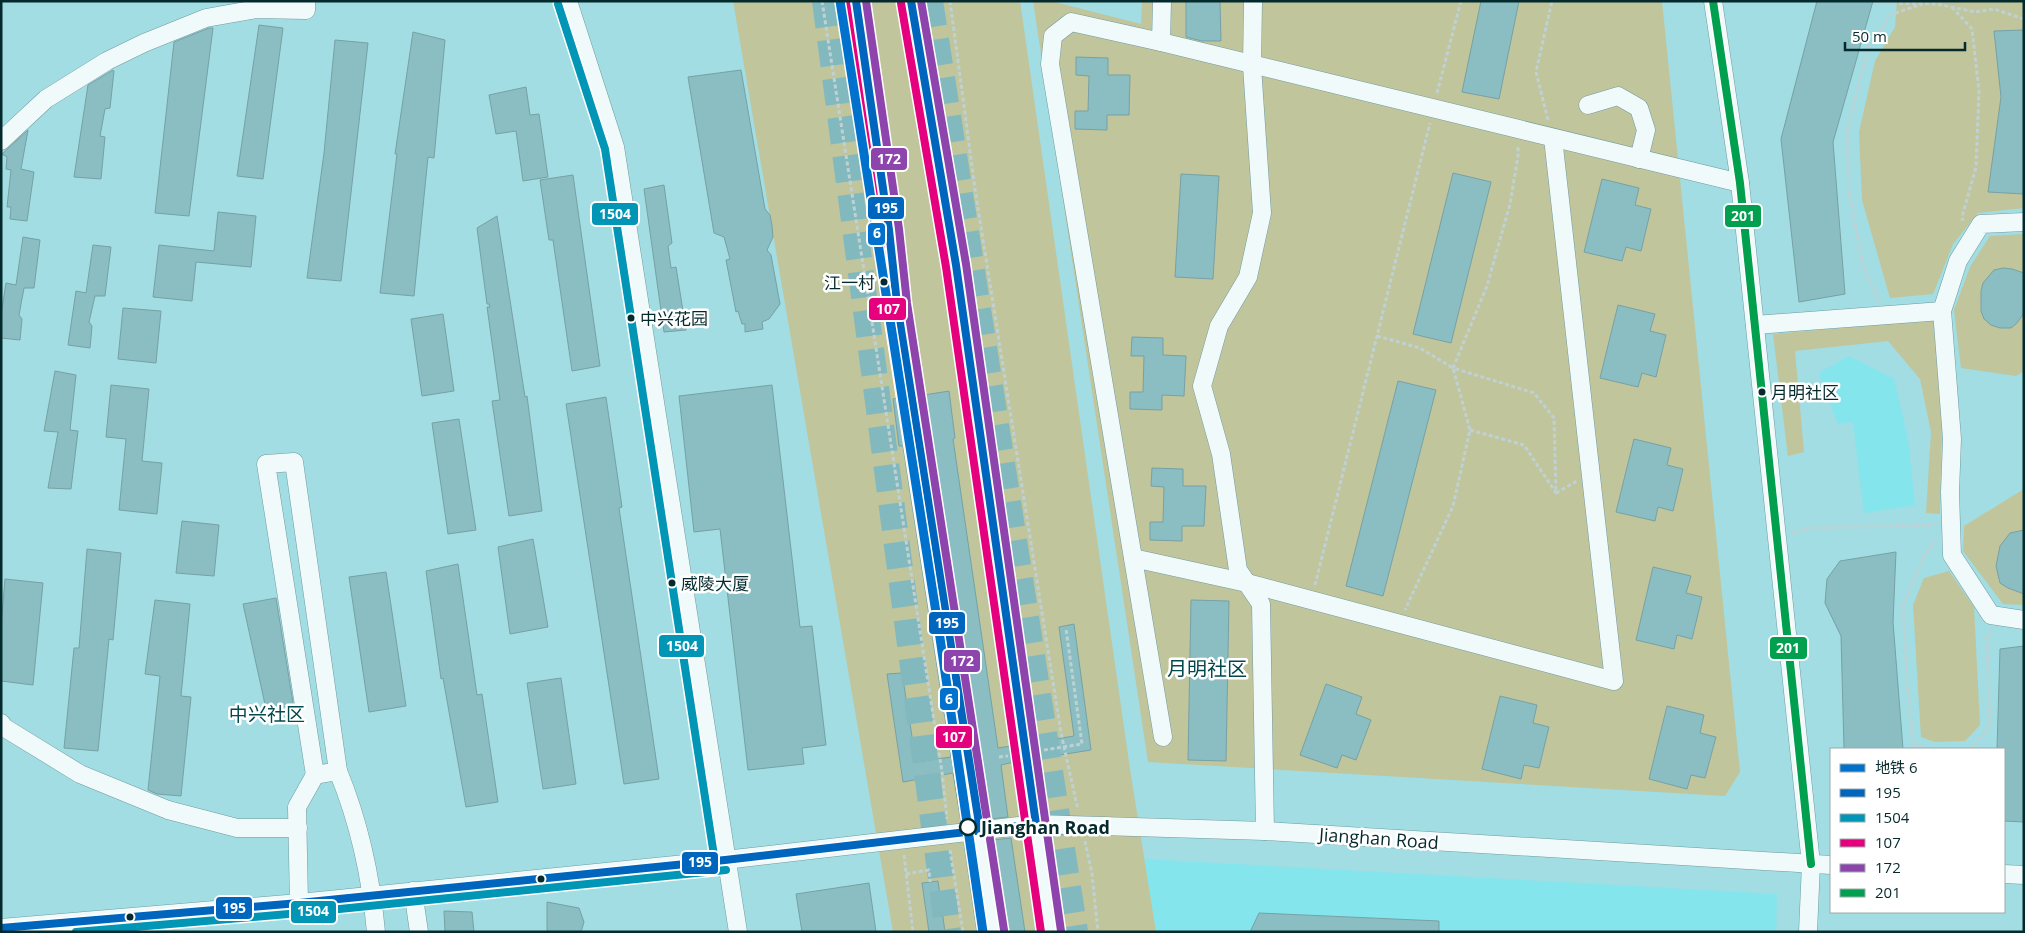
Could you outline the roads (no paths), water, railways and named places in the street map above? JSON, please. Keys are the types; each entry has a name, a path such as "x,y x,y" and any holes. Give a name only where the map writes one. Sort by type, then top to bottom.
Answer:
{"main road":[{"path":"856,1 888,220 897,304 980,830 994,932"},
{"path":"911,1 956,265 1051,932"}],"street":[{"path":"1,141 46,99 107,61 144,43 206,18 256,9 306,10 306,1"},
{"path":"568,1 616,147 725,860 738,932"},
{"path":"1161,42 1162,1"},
{"path":"1253,1 1252,66 1262,213 1248,277 1219,326 1202,386 1221,454 1238,570 1261,604 1265,831"},
{"path":"1713,1 1740,183 1811,864 1808,932"},
{"path":"1163,737 1050,64 1053,36 1071,22 1161,42 1252,66 1740,183"},
{"path":"1588,105 1618,96 1639,108 1646,130 1639,159"},
{"path":"1133,558 1247,583 1614,681 1553,138"},
{"path":"2024,222 1981,224 1958,261 1942,311 1952,439 1950,492 1952,555 1991,615 2024,620"},
{"path":"1754,324 1942,311"},
{"path":"299,903 297,807 315,775 266,464 294,462 338,771 352,804 373,896 376,932"},
{"path":"1,723 5,728 80,774 168,810 237,828 298,828"},
{"path":"315,775 338,771"},
{"name":"Jianghan Road","path":"1,928 373,896 725,860 1036,824 1265,831 1830,865"},
{"path":"2005,874 2024,875"},
{"path":"413,891 418,932"}],"tunnel":[{"path":"825,1 948,932"},
{"path":"930,1 1075,932"}],"metro line":[{"name":"6","path":"840,1 940,638 983,932"}],"place":[{"name":"江一村","path":"884,282"},
{"name":"中兴花园","path":"631,318"},
{"name":"月明社区","path":"1762,392"},
{"name":"威陵大厦","path":"672,583"},
{"name":"Jianghan Road","path":"968,827"}],"district":[{"name":"月明社区","path":"1207,668"},
{"name":"中兴社区","path":"267,714"}]}
